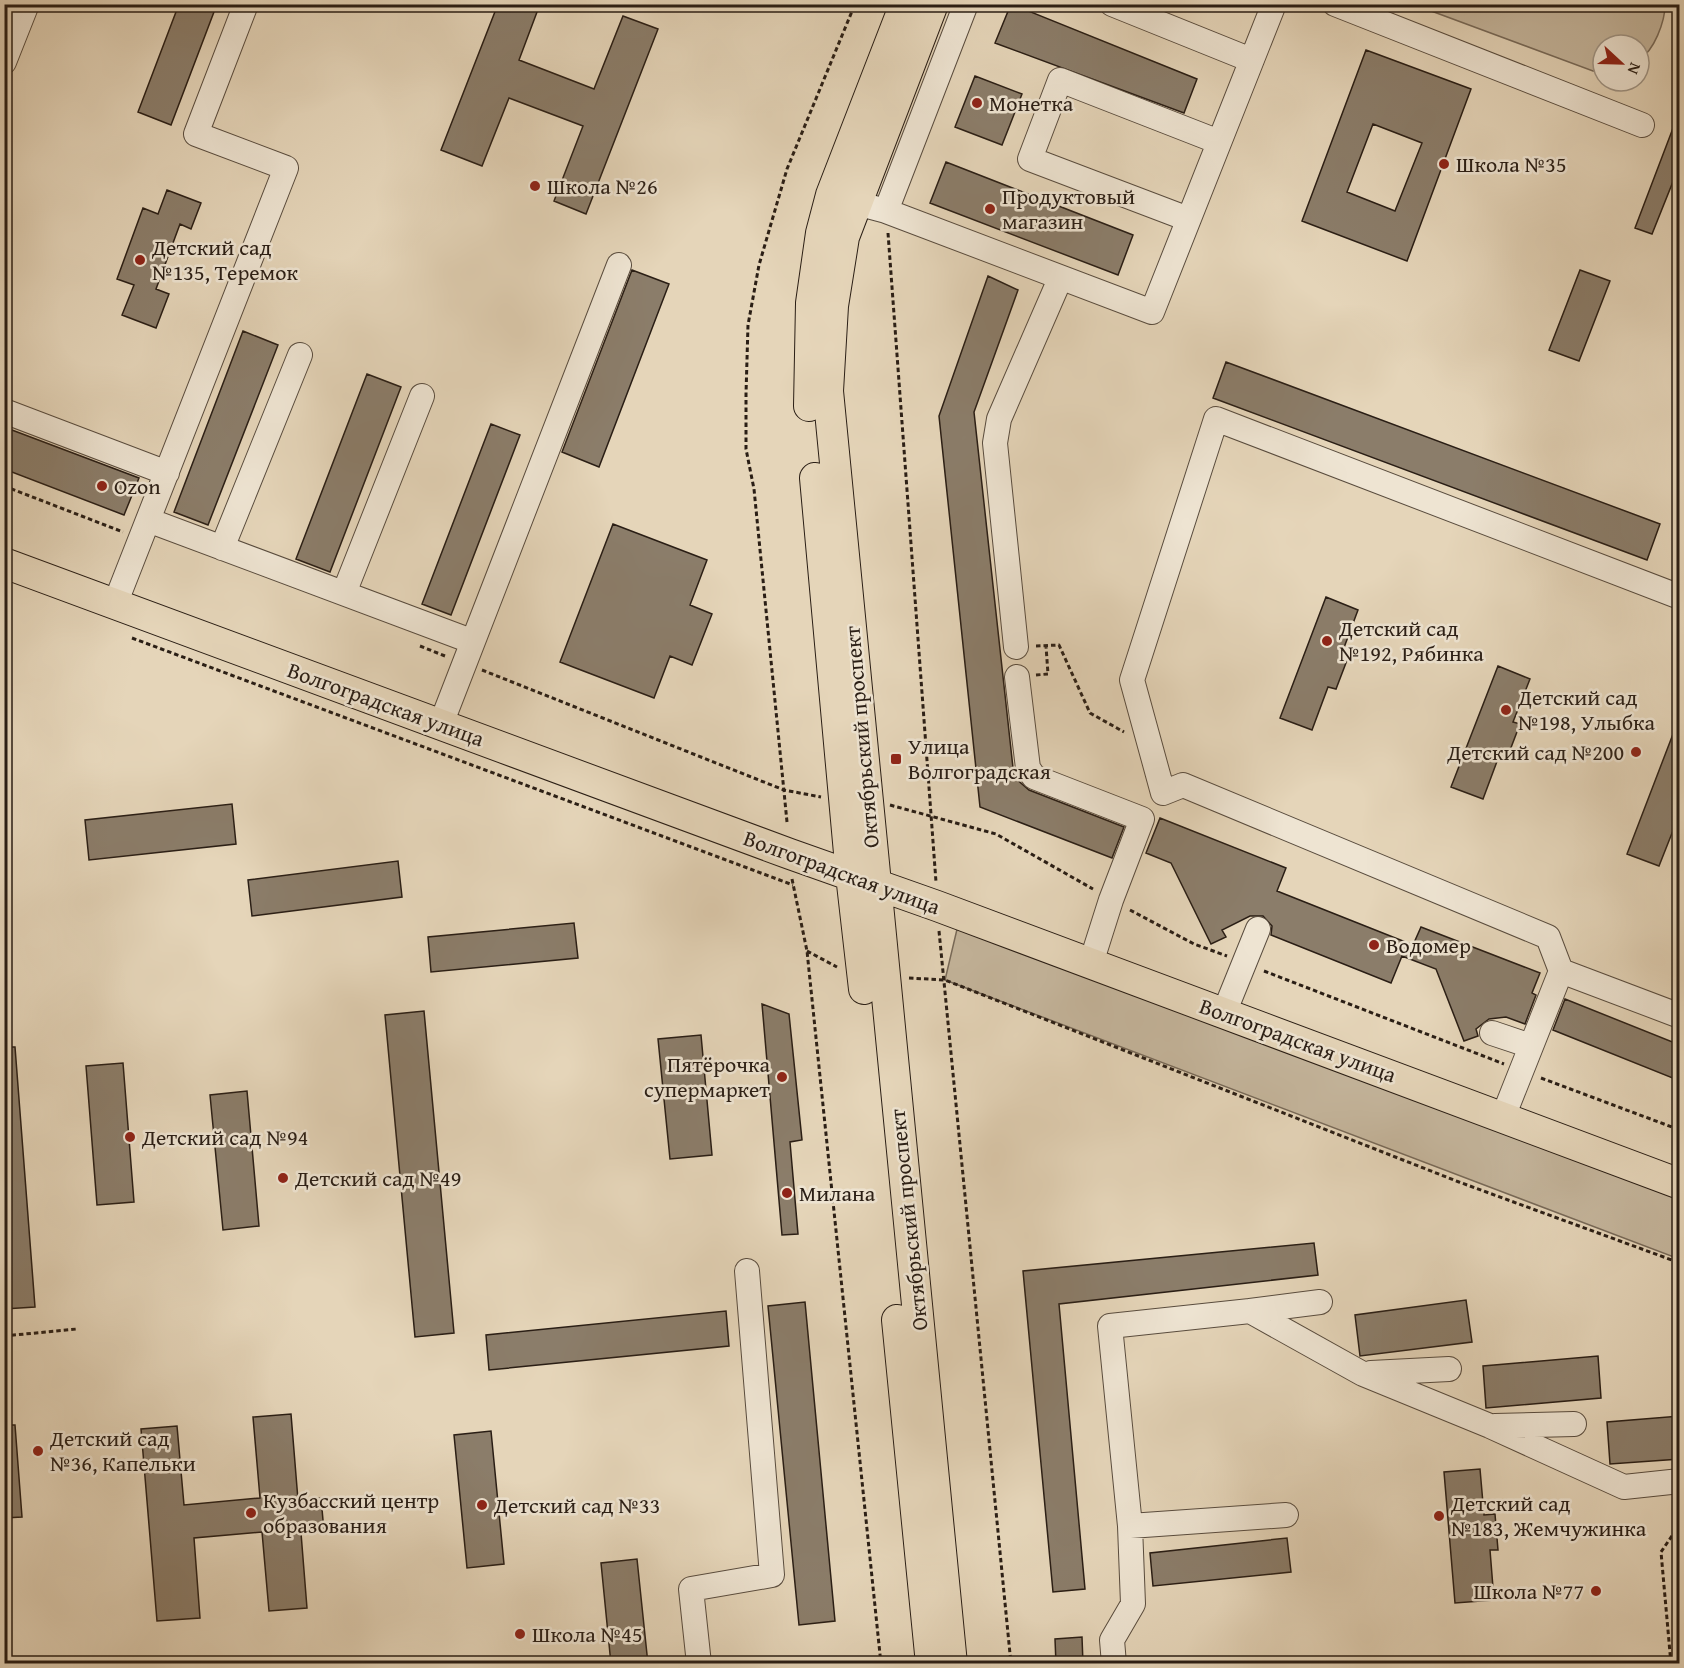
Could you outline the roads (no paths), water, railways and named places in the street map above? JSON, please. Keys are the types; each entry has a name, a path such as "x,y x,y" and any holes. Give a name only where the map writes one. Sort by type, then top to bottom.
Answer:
{"main road":[{"name":"Октябрьский проспект","path":"905,4 831,195 821,233 811,303 809,402 952,1664"},
{"name":"Октябрьский проспект","path":"931,1664 864,985 862,879 828,391 832,306 844,237 933,4"},
{"name":"Волгоградская улица","path":"4,562 1091,963 1680,1184"}],"lane":[{"path":"4,62 27,4"},
{"path":"116,604 286,168 196,134 246,4"},
{"path":"886,211 966,4"},
{"path":"1112,4 1251,60"},
{"path":"856,203 886,211 1060,279 1152,312 1274,4"},
{"path":"1335,4 1642,125"},
{"path":"1188,219 1030,159 1060,80 1220,142"},
{"path":"441,724 619,265"},
{"path":"1016,648 995,443 999,419 1060,279"},
{"path":"222,548 300,355"},
{"path":"344,594 422,396"},
{"path":"4,411 166,473"},
{"path":"1163,793 1132,680 1216,419 1680,597"},
{"path":"145,529 222,548 344,594 467,652"},
{"path":"1017,676 1028,768 1034,777 1142,819"},
{"path":"1091,963 1111,900 1142,819 1163,793 1183,785 1548,937 1561,971 1503,1117"},
{"path":"1224,1013 1258,929"},
{"path":"1561,971 1680,1016"},
{"path":"1492,1033 1531,1046"},
{"path":"699,1664 691,1588 772,1575 747,1271"},
{"path":"1114,1664 1112,1640 1133,1604 1130,1526 1110,1326 1320,1302"},
{"path":"1250,1311 1363,1374 1490,1426 1624,1487 1680,1481"},
{"path":"1363,1374 1449,1369"},
{"path":"1490,1426 1574,1424"},
{"path":"1130,1526 1286,1515"}],"place":[{"name":"Монетка","path":"977,103"},
{"name":"Школа №35","path":"1444,164"},
{"name":"Школа №26","path":"535,186"},
{"name":"Продуктовый магазин","path":"990,209"},
{"name":"Детский сад №135, Теремок","path":"140,260"},
{"name":"Ozon","path":"102,486"},
{"name":"Детский сад №192, Рябинка","path":"1327,641"},
{"name":"Детский сад №198, Улыбка","path":"1506,710"},
{"name":"Детский сад №200","path":"1636,752"},
{"name":"Улица Волгоградская","path":"896,759"},
{"name":"Водомер","path":"1374,945"},
{"name":"Пятёрочка супермаркет","path":"782,1077"},
{"name":"Детский сад №94","path":"130,1137"},
{"name":"Детский сад №49","path":"283,1178"},
{"name":"Милана","path":"787,1193"},
{"name":"Детский сад №36, Капельки","path":"38,1451"},
{"name":"Детский сад №33","path":"482,1505"},
{"name":"Кузбасский центр образования","path":"251,1513"},
{"name":"Детский сад №183, Жемчужинка","path":"1439,1516"},
{"name":"Школа №77","path":"1596,1591"},
{"name":"Школа №45","path":"520,1634"}]}
